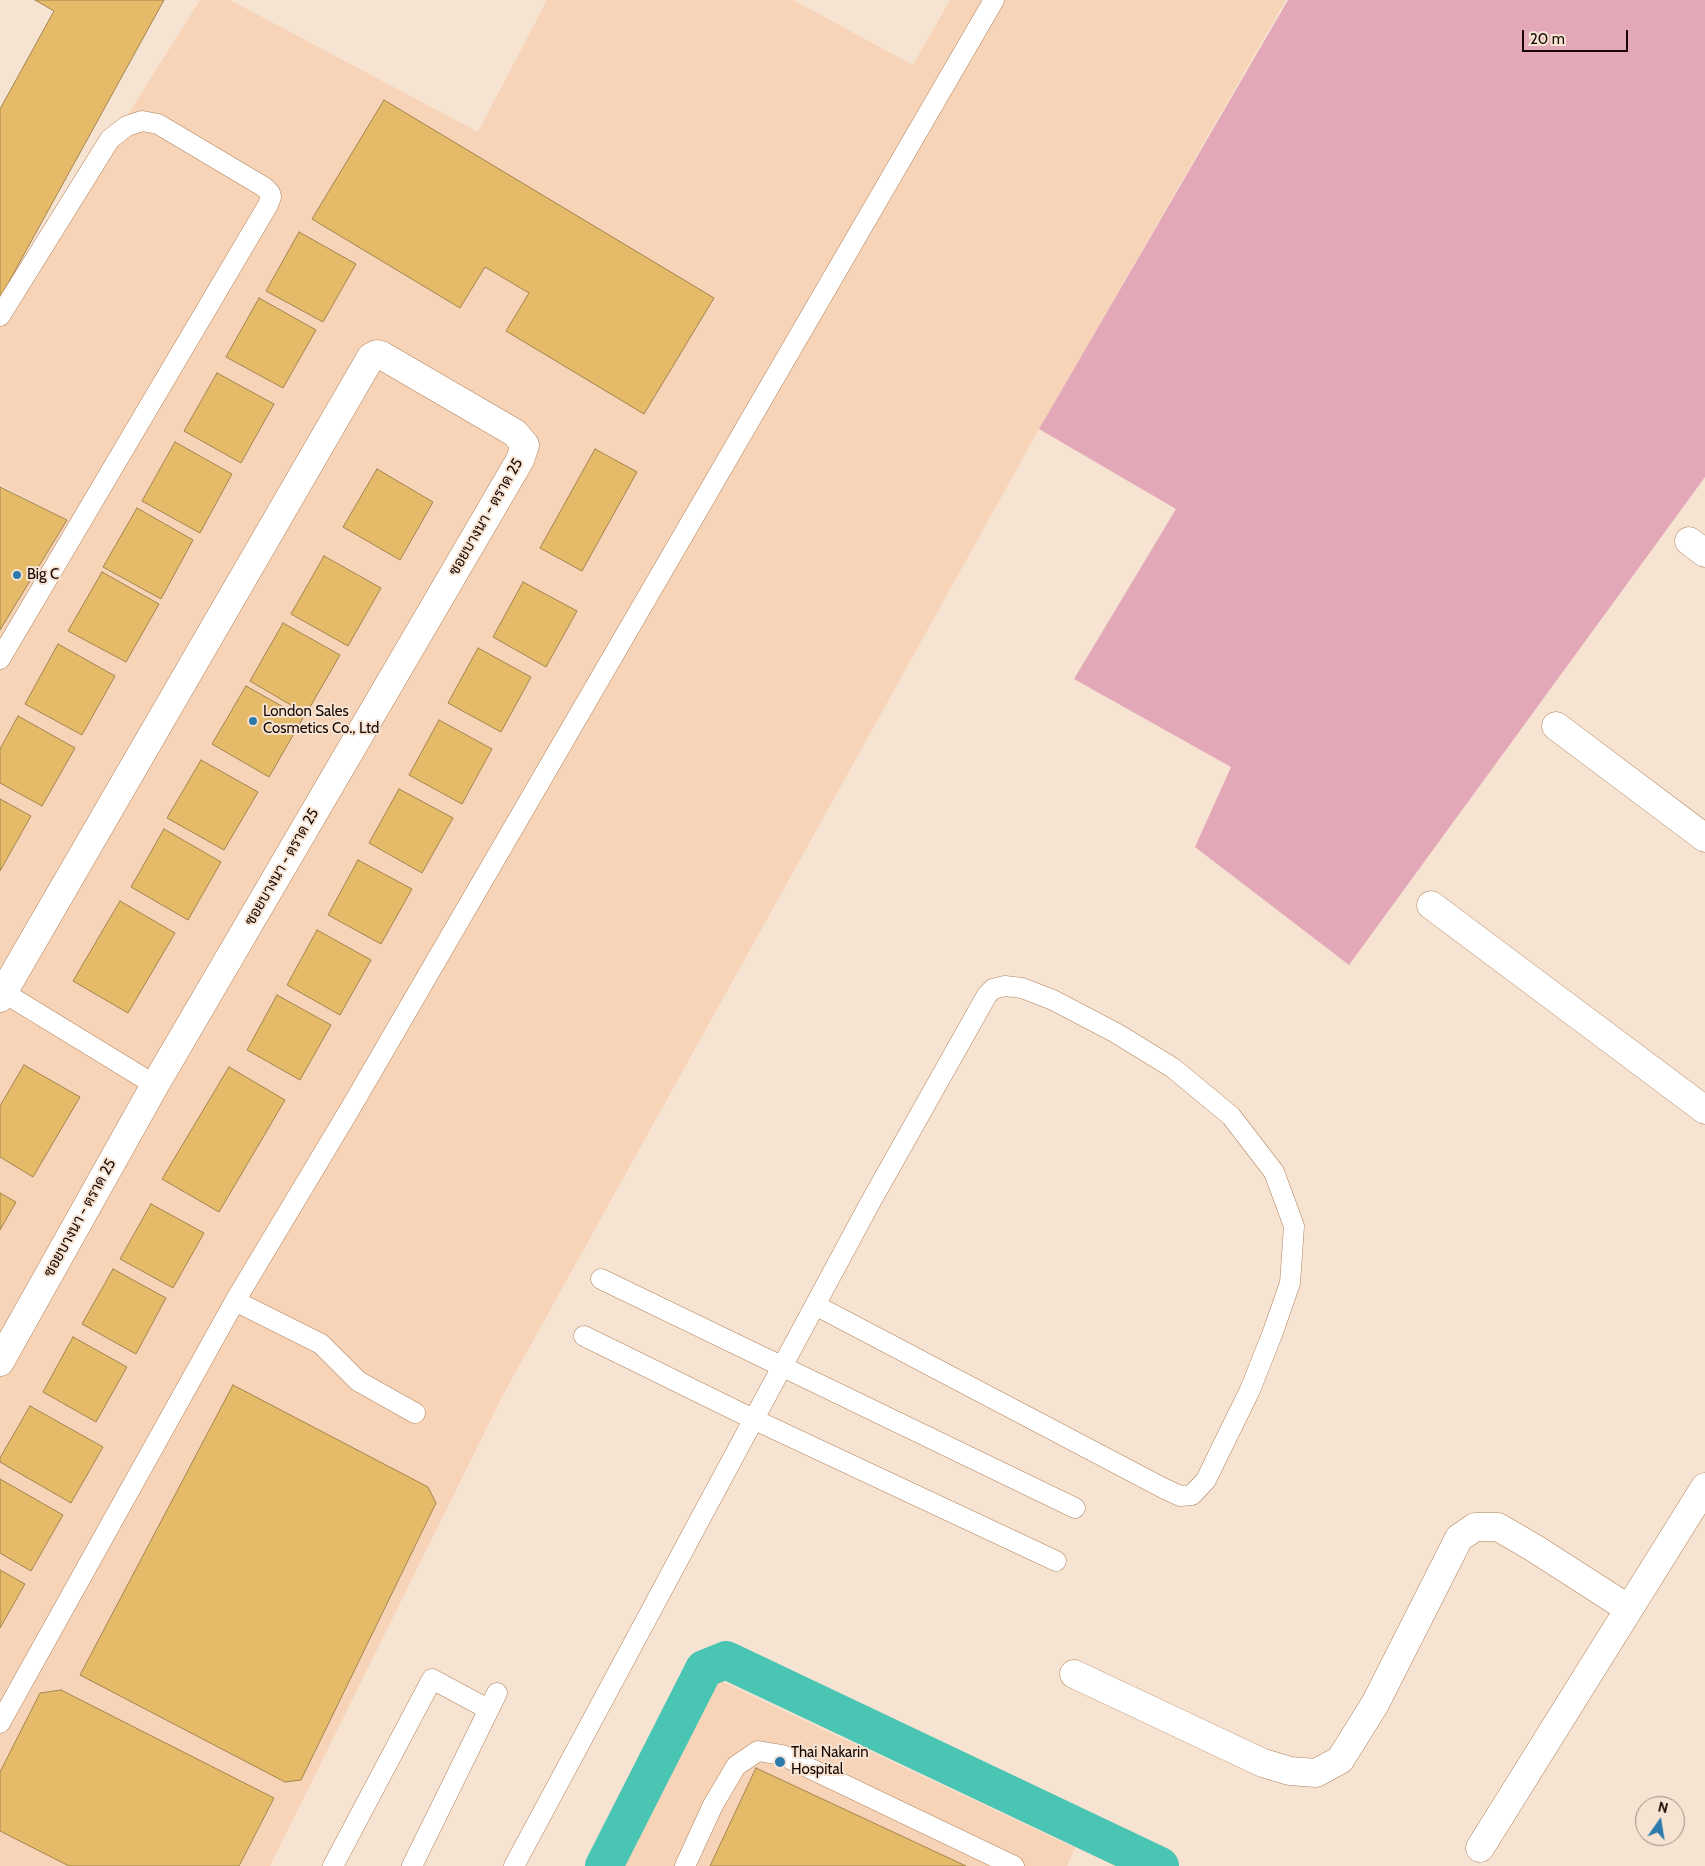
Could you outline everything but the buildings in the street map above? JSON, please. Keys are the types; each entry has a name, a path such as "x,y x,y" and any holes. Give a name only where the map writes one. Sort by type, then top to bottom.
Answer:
{"street":[{"name":"ซอยบางนา - ตราด 25","path":"0,1362 155,1085 520,460 525,445 515,433 381,355 377,354 371,357 2,995"},
{"path":"1556,726 1705,838"},
{"path":"1432,905 1705,1110"},
{"path":"1480,1848 1705,1486"},
{"path":"1074,1674 1263,1763 1290,1772 1316,1773 1340,1760 1376,1704 1459,1538 1475,1527 1498,1527 1534,1548 1629,1610"}],"lane":[{"path":"0,1723 235,1301 350,1109 994,0"},
{"path":"0,316 110,139 127,126 142,121 158,124 264,187 270,193 271,197 268,205 0,659"},
{"path":"514,1866 754,1420 815,1305 870,1203 987,994 993,989 1005,986 1022,988 1053,1000 1116,1033 1173,1068 1231,1116 1274,1172 1294,1226 1290,1283 1273,1332 1250,1390 1206,1480 1192,1495 1180,1496 1164,1488 815,1305"},
{"path":"2,995 155,1085"},
{"path":"601,1279 783,1365 1075,1508"},
{"path":"235,1301 321,1344 358,1381 415,1413"},
{"path":"584,1336 754,1420 1056,1560"},
{"path":"333,1866 432,1679 493,1701 412,1866"},
{"path":"685,1866 713,1805 736,1766 758,1751 782,1755 1014,1866"}],"shaded area":[{"path":"200,0 230,0 478,132 547,0 793,0 913,65 950,0 1286,0 1039,429 504,1393 270,1866 0,1866 0,630 67,520 0,485 0,318"},
{"path":"1288,0 1705,0 1705,477 1349,965 1195,847 1231,767 1074,679 1176,509 1039,429"},
{"name":"Thai Nakarin Hospital","path":"710,1676 1075,1848 1067,1866 618,1866"}],"waterway":[{"path":"604,1866 704,1669 726,1660 1160,1866"}],"place":[{"name":"Big C","path":"17,575"},
{"name":"London Sales Cosmetics Co., Ltd","path":"253,721"},
{"name":"Thai Nakarin Hospital","path":"780,1762"}]}
